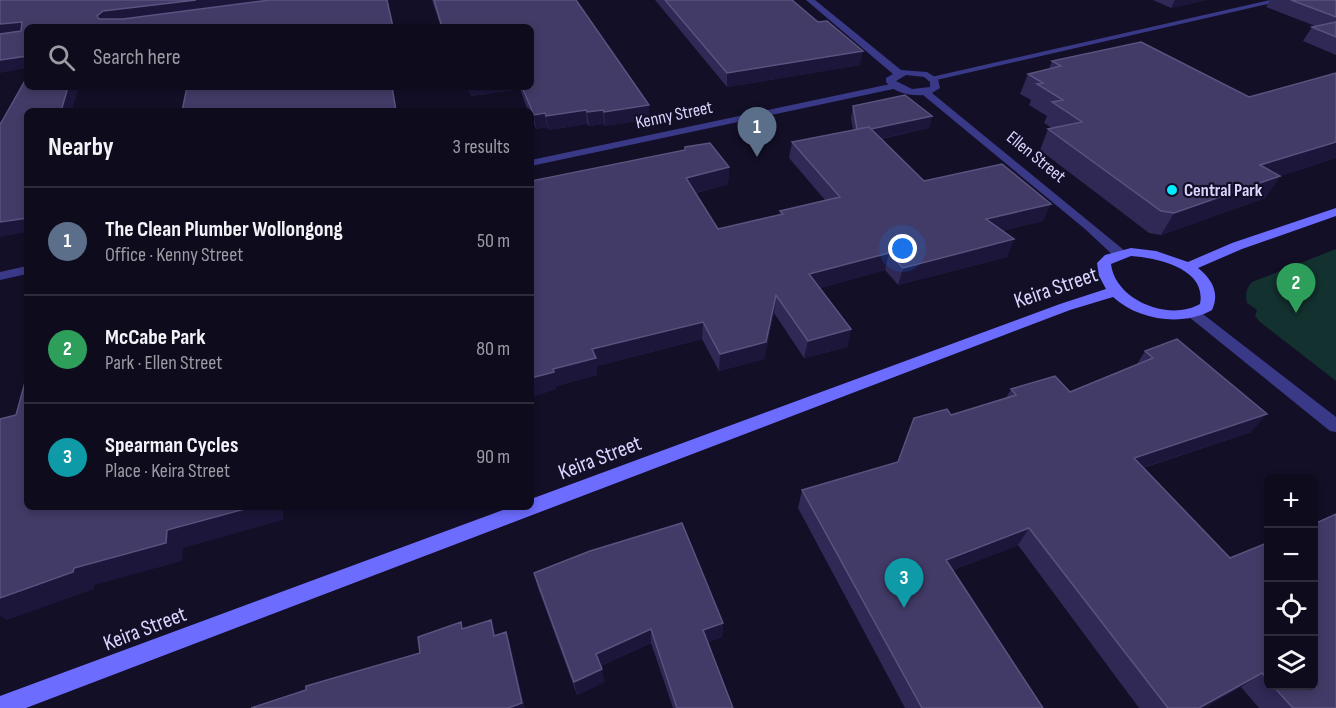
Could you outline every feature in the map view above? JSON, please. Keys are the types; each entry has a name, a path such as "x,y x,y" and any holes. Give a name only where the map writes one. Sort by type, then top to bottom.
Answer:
{"main road":[{"path":"1187,268 1237,246 1336,212"},
{"path":"1131,252 1158,254 1187,268 1204,282 1210,299 1207,307 1194,314 1165,314 1147,310 1129,302 1116,291 1103,272 1104,263 1120,254 1131,252"},
{"name":"Keira Street","path":"534,506 1065,307 1116,291"},
{"name":"Keira Street","path":"0,707 525,510"}],"street":[{"path":"810,0 898,73"},
{"path":"932,78 936,85 925,92 911,92 895,86 891,78 898,73 912,72 932,78 1281,0"},
{"name":"Kenny Street","path":"534,163 895,86"},
{"name":"Ellen Street","path":"925,92 1120,254"},
{"path":"0,276 24,271"},
{"path":"1194,314 1336,426"}],"green space":[{"path":"1336,249 1336,381 1260,322 1255,316 1257,310 1247,303 1246,297 1247,289 1252,282"}],"building":[{"path":"0,0 196,0 103,11 97,16 99,19 123,19 270,0 387,0 392,24 24,24 24,56 0,60 0,34 21,31 22,22 0,24"},
{"path":"434,0 576,0 649,105 604,112 603,110 587,112 586,110 546,116 545,113 534,115 534,108 531,108 523,90 534,90 534,24 441,24"},
{"path":"665,0 792,0 818,22 827,21 863,51 727,73"},
{"path":"1291,0 1336,0 1336,17"},
{"path":"1336,22 1336,37 1312,27"},
{"path":"1141,42 1249,97 1336,73 1336,142 1260,165 1280,176 1174,213 1161,211 1048,129 1082,122 1052,102 1063,100 1037,84 1043,83 1028,74 1061,66 1052,61"},
{"path":"24,82 24,90 67,90 62,108 24,108 24,218 0,222 0,123"},
{"path":"186,90 392,90 396,108 183,108"},
{"path":"905,95 932,116 871,129 869,127 857,129 853,106"},
{"path":"869,127 924,181 1002,164 1051,204 986,219 1014,239 903,268 889,253 809,274 851,329 808,341 776,295 766,342 720,354 703,322 592,349 596,358 553,369 554,372 534,377 534,180 710,143 729,167 686,178 718,229 783,214 780,211 840,197 792,142"},
{"path":"1177,339 1267,414 1134,458 1230,558 1264,544 1264,675 1262,673 1199,708 1168,708 1029,528 946,560 1043,708 922,708 802,490 898,462 914,418 947,409 951,415 1016,395 1011,389 1055,376 1070,392 1153,358 1145,351"},
{"path":"24,386 24,510 241,510 167,530 166,543 74,568 73,572 0,598 0,419 16,415"},
{"path":"1336,514 1336,708 1293,708 1277,690 1318,690 1318,522"},
{"path":"682,523 723,623 703,630 733,708 677,708 651,629 596,654 602,669 574,682 534,573 590,551"},
{"path":"491,620 494,636 506,632 522,703 508,708 251,708 306,690 306,686 420,653 418,637 461,622 462,629"}],"place":[{"name":"The Clean Plumber Wollongong","path":"757,157"},
{"name":"Central Park","path":"1172,190"},
{"name":"McCabe Park","path":"1296,313"},
{"name":"Spearman Cycles","path":"904,608"}]}
